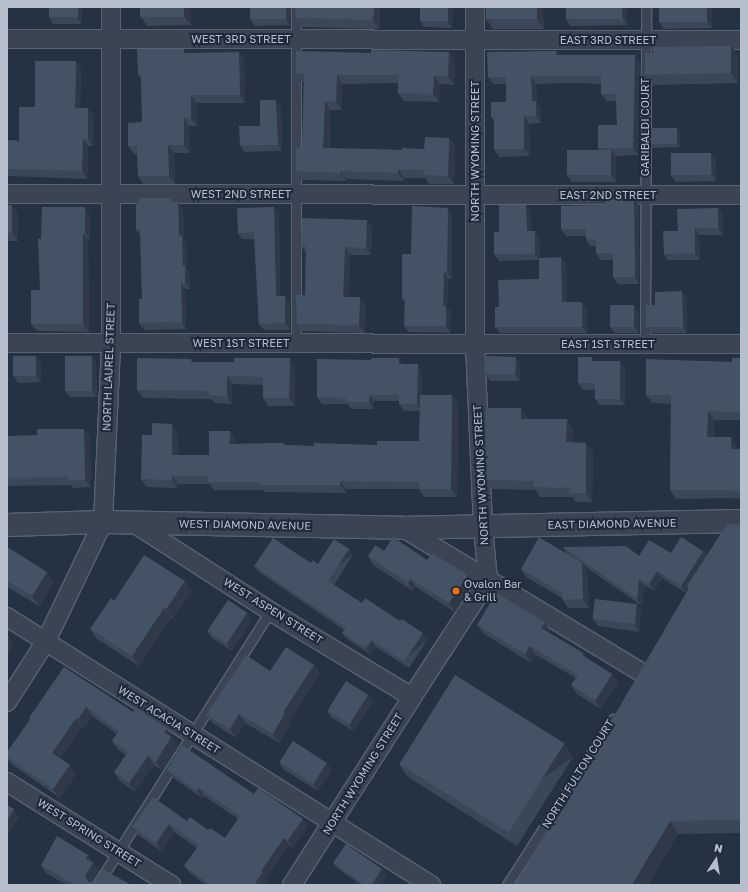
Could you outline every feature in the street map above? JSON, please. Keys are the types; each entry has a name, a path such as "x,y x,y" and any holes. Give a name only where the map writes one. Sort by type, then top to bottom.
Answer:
{"street":[{"name":"NORTH LAUREL STREET","path":"7,702 46,641 103,522 111,343 111,7"},
{"name":"NORTH WYOMING STREET","path":"292,885 412,696 488,580 483,527 475,344 475,7"},
{"name":"WEST 3RD STREET","path":"7,39 475,40"},
{"name":"EAST 3RD STREET","path":"475,40 741,40"},
{"name":"WEST 2ND STREET","path":"7,194 475,195"},
{"name":"EAST 2ND STREET","path":"475,195 741,195"},
{"name":"WEST 1ST STREET","path":"7,343 475,344"},
{"name":"EAST 1ST STREET","path":"475,344 741,344"},
{"name":"WEST DIAMOND AVENUE","path":"7,525 103,522 135,524 403,528 483,527"},
{"name":"WEST ASPEN STREET","path":"135,524 270,611 412,696"},
{"name":"EAST DIAMOND AVENUE","path":"483,527 738,524"},
{"path":"403,528 642,673"},
{"name":"WEST ACACIA STREET","path":"7,617 432,885"},
{"name":"WEST SPRING STREET","path":"7,782 171,885"}],"lane":[{"path":"296,7 296,344"},
{"name":"GARIBALDI COURT","path":"645,344 646,7"},
{"path":"96,885 270,611"},
{"name":"NORTH FULTON COURT","path":"507,885 616,713"}],"building":[{"path":"49,7 78,7 78,17 49,17"},
{"path":"140,7 184,7 184,17 140,17"},
{"path":"250,7 286,7 286,19 250,19"},
{"path":"295,7 374,7 373,20 296,18"},
{"path":"420,7 448,7 448,21 420,21"},
{"path":"486,7 537,7 537,19 486,19"},
{"path":"566,7 622,7 622,19 566,19"},
{"path":"659,7 707,7 707,22 659,22"},
{"path":"731,46 731,73 645,75 645,53 653,53 653,47"},
{"path":"137,49 184,49 184,53 239,52 240,95 191,95 191,118 184,118 184,145 168,145 169,176 138,176 137,146 128,146 128,123 142,122 141,74 138,74"},
{"path":"371,50 449,52 448,76 434,76 433,94 398,93 398,75 337,75 336,102 325,101 323,148 402,150 402,148 424,149 425,137 449,138 448,176 424,175 424,170 398,169 398,173 296,171 296,148 302,148 304,74 296,74 296,51 371,53"},
{"path":"556,51 556,55 635,55 633,148 598,148 598,125 617,125 616,94 601,94 601,76 531,76 532,101 536,101 536,116 524,116 524,149 494,149 494,117 491,117 491,102 506,102 506,77 488,77 487,52"},
{"path":"35,61 76,61 75,108 88,108 88,139 83,139 82,171 7,169 7,140 19,141 19,107 35,107"},
{"path":"260,100 276,100 278,145 240,145 239,126 260,126"},
{"path":"649,128 677,128 677,144 649,144"},
{"path":"567,150 611,150 611,175 567,175"},
{"path":"671,153 711,153 711,175 671,175"},
{"path":"139,198 170,198 171,202 178,202 179,236 182,235 183,266 185,266 185,283 181,283 182,322 139,323 139,299 142,299 140,229 136,230 136,203 139,203"},
{"path":"605,200 634,200 635,277 613,277 613,253 596,253 596,240 586,239 586,229 561,229 561,206 605,205"},
{"path":"7,205 12,205 12,232 7,232"},
{"path":"499,205 526,205 527,231 535,231 535,254 494,254 494,232 499,232"},
{"path":"412,206 448,208 447,272 444,272 443,306 446,306 446,326 404,326 405,299 402,299 402,254 411,254"},
{"path":"42,207 85,207 85,233 83,233 83,324 31,324 31,290 40,290 38,239 41,239"},
{"path":"274,207 276,296 285,296 285,323 259,324 254,232 238,233 237,208"},
{"path":"718,208 718,228 695,228 695,253 664,254 663,231 678,231 677,209"},
{"path":"302,218 367,220 366,248 345,247 343,297 360,297 359,325 297,324 296,295 305,295 306,246 301,246"},
{"path":"561,257 562,302 582,302 582,327 495,327 495,307 499,307 498,280 539,279 539,258"},
{"path":"682,291 683,327 646,327 646,305 655,305 655,292"},
{"path":"610,305 634,305 634,327 610,327"},
{"path":"13,356 36,356 36,376 13,376"},
{"path":"65,356 92,356 92,391 65,391"},
{"path":"485,356 516,357 515,375 484,374"},
{"path":"578,357 592,357 592,361 620,361 620,399 595,399 595,383 578,383"},
{"path":"137,358 191,359 191,362 234,362 234,358 290,358 289,398 263,398 263,377 227,376 227,396 209,395 209,391 137,390"},
{"path":"371,358 399,358 399,364 418,364 417,404 399,404 399,395 369,395 369,402 346,402 346,398 317,397 317,359 371,360"},
{"path":"732,358 741,358 741,412 708,411 707,437 731,437 731,449 741,449 741,491 670,490 671,395 646,395 646,359 732,362"},
{"path":"420,395 452,395 451,489 419,489 419,482 340,481 340,485 260,485 260,482 208,482 208,476 172,476 172,480 141,479 142,435 152,435 152,423 172,424 172,455 209,455 209,431 230,431 229,444 283,443 283,445 314,446 314,443 377,445 377,441 419,441"},
{"path":"486,408 521,408 521,419 567,419 566,442 586,443 586,493 570,493 570,488 534,487 534,481 485,480"},
{"path":"37,429 84,429 85,480 68,480 68,477 7,478 7,436 37,435"},
{"path":"727,524 741,525 741,820 670,821 632,885 515,885 689,588 687,586"},
{"path":"393,537 427,560 432,553 468,575 449,603 410,579 408,583 368,556 375,545 384,551"},
{"path":"539,537 582,563 583,599 563,600 562,593 521,569"},
{"path":"681,537 703,551 681,586 657,571 649,584 639,579 637,599 563,547 626,546 639,556 649,540 671,553"},
{"path":"273,538 311,563 312,560 318,564 334,539 349,549 328,581 362,603 365,598 400,621 402,619 423,633 404,662 372,640 366,648 342,633 346,628 254,566"},
{"path":"7,547 47,572 32,596 7,581"},
{"path":"144,555 185,581 166,609 164,608 132,656 90,629 111,598 114,601"},
{"path":"496,593 545,622 541,628 583,653 582,655 612,674 595,701 571,685 578,675 530,646 525,654 477,625"},
{"path":"595,599 637,604 634,624 593,619"},
{"path":"228,600 247,613 226,644 207,631"},
{"path":"286,647 314,665 283,712 285,713 273,734 239,714 230,729 206,715 246,655 270,671"},
{"path":"64,667 133,712 136,708 167,729 164,732 171,737 156,762 148,756 129,783 114,772 128,752 112,741 119,731 86,707 78,719 76,718 52,753 70,765 53,789 7,757 7,752 31,719 29,718"},
{"path":"455,675 564,743 509,832 399,764"},
{"path":"346,681 368,695 350,724 327,711"},
{"path":"293,741 327,763 313,784 279,762"},
{"path":"182,745 254,794 258,788 303,819 288,840 284,838 261,871 263,872 254,885 210,885 184,866 199,845 169,824 156,843 132,827 153,797 187,821 190,817 208,830 210,828 225,838 240,816 199,788 197,791 167,770"},
{"path":"7,805 14,809 7,821"},
{"path":"57,836 88,855 86,859 93,863 85,876 88,882 94,882 103,869 131,885 76,885 41,865"},
{"path":"346,844 382,869 371,885 365,885 333,863"}],"place":[{"name":"Ovalon Bar & Grill","path":"456,591"}]}
